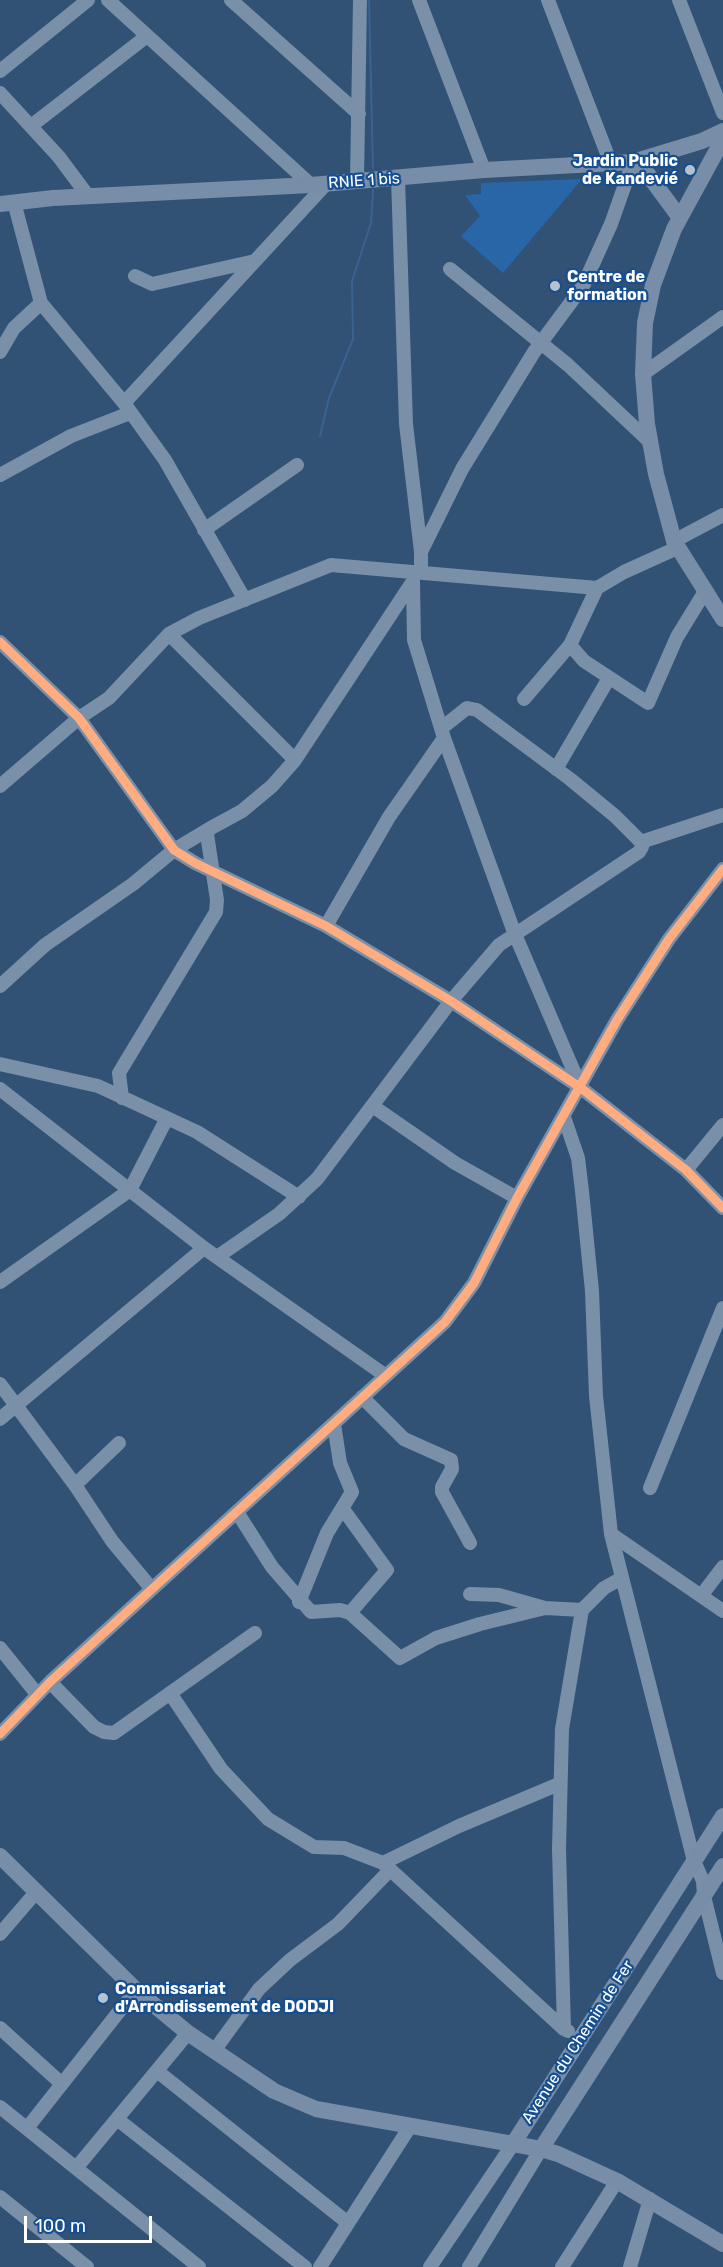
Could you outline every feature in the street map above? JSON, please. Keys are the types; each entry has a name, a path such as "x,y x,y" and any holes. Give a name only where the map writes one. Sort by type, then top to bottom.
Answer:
{"main road":[{"name":"RNIE 1 bis","path":"7,203 88,196 357,182 484,170 611,164 635,161 702,141 723,131"},
{"path":"723,139 668,243 653,285 645,323 643,374 650,442 675,545 723,619"},
{"path":"635,161 680,218"},
{"name":"Avenue du Chemin de Fer","path":"513,2144 723,1816"},
{"path":"0,1856 136,1990 188,2033 274,2091 305,2106 541,2149 617,2181 723,2244"},
{"name":"Avenue du Chemin de Fer","path":"541,2149 723,1866"}],"street":[{"path":"0,71 88,0"},
{"path":"0,475 127,408 255,261 318,184 108,0"},
{"path":"231,0 359,114"},
{"path":"357,182 360,0"},
{"path":"419,0 484,170"},
{"path":"548,0 611,164"},
{"path":"679,0 723,113"},
{"path":"32,126 147,36"},
{"path":"0,93 71,171 88,196"},
{"path":"581,1088 514,932 443,733 414,640 416,575 422,552 462,469 541,343 583,286 611,224 635,161"},
{"path":"398,178 406,424 422,552"},
{"path":"7,203 40,303 127,408 165,460 245,600"},
{"path":"135,276 152,284 255,261"},
{"path":"450,269 541,343 650,442"},
{"path":"0,352 14,328 40,303"},
{"path":"643,374 723,317"},
{"path":"204,530 297,465"},
{"path":"0,786 79,718 109,698 170,634 199,618 331,565 416,575 597,588 675,545 723,515"},
{"path":"0,986 45,945 133,884 174,850 243,811 272,786 295,760 416,575"},
{"path":"524,699 570,645 597,588"},
{"path":"570,645 584,661 645,702 652,701 677,637 704,593"},
{"path":"170,634 295,760"},
{"path":"0,642 79,718 174,850 326,926 451,1001 581,1088 686,1170 723,1208"},
{"path":"556,769 609,678"},
{"path":"326,926 389,817 443,733 471,707 556,769 615,816 641,842"},
{"path":"641,842 723,815"},
{"path":"98,1086 119,1073 216,912 207,834 209,829"},
{"path":"217,1257 279,1214 317,1179 374,1107 451,1001 499,945 514,932 639,852 641,842"},
{"path":"0,1734 37,1694 151,1588 430,1337 459,1304 485,1263 517,1198 581,1088 617,1020 669,939 723,869"},
{"path":"0,1064 98,1086 197,1132 299,1197"},
{"path":"119,1073 122,1098"},
{"path":"0,1089 204,1248 386,1376"},
{"path":"374,1107 455,1163 517,1198"},
{"path":"564,1117 578,1158 582,1191 592,1291 596,1396 611,1534 620,1579 694,1862 703,1881 704,1896 723,1973"},
{"path":"0,1282 130,1190 167,1118"},
{"path":"686,1170 723,1125"},
{"path":"0,1419 204,1248"},
{"path":"650,1488 723,1308"},
{"path":"0,1384 17,1403 112,1541 151,1588"},
{"path":"362,1397 404,1439 451,1460 452,1469 442,1487 442,1492 470,1543"},
{"path":"299,1602 327,1533 343,1509 352,1488 340,1463 334,1424"},
{"path":"75,1485 119,1443"},
{"path":"343,1509 387,1570 350,1613"},
{"path":"237,1512 272,1567 299,1602 311,1612 340,1610 350,1613 400,1658 452,1632 545,1608"},
{"path":"611,1534 723,1611"},
{"path":"701,1596 723,1567"},
{"path":"564,2029 560,1784 566,1697 582,1610 604,1588 620,1579"},
{"path":"470,1594 499,1595 545,1608 582,1610"},
{"path":"50,1682 94,1727 104,1732 114,1733 255,1633"},
{"path":"0,1648 37,1694"},
{"path":"170,1693 221,1769 268,1819 314,1847 344,1848 386,1866 564,2029 579,2040"},
{"path":"214,2051 259,1989 290,1960 338,1924 386,1866 459,1826 560,1784"},
{"path":"0,1934 37,1891"},
{"path":"28,2127 136,1990"},
{"path":"0,2028 62,2084"},
{"path":"77,2167 188,2033"},
{"path":"157,2070 348,2223"},
{"path":"0,2107 28,2127 199,2267"},
{"path":"117,2119 305,2267"},
{"path":"320,2267 411,2125"},
{"name":"Avenue du Chemin de Fer","path":"430,2267 513,2144"},
{"name":"Avenue du Chemin de Fer","path":"469,2267 541,2149"},
{"path":"562,2267 617,2181"},
{"path":"0,2197 87,2267"},
{"path":"630,2267 650,2199"}],"shaded area":[{"path":"582,179 503,273 461,236 480,216 465,195 481,194 481,183"}],"waterway":[{"path":"369,0 373,168"},
{"path":"320,436 329,398 353,339 352,281 371,223 373,190"}],"cycle path":[{"path":"0,642 79,718 174,850 195,863 326,926 451,1001 581,1088 686,1170 723,1208"},
{"path":"0,1734 50,1682 445,1322 474,1283 517,1198 617,1020 669,939 723,869"}],"place":[{"name":"Jardin Public de Kandevié","path":"690,170"},
{"name":"Centre de formation","path":"555,286"},
{"name":"Commissariat d'Arrondissement de DODJI","path":"103,1998"}]}
